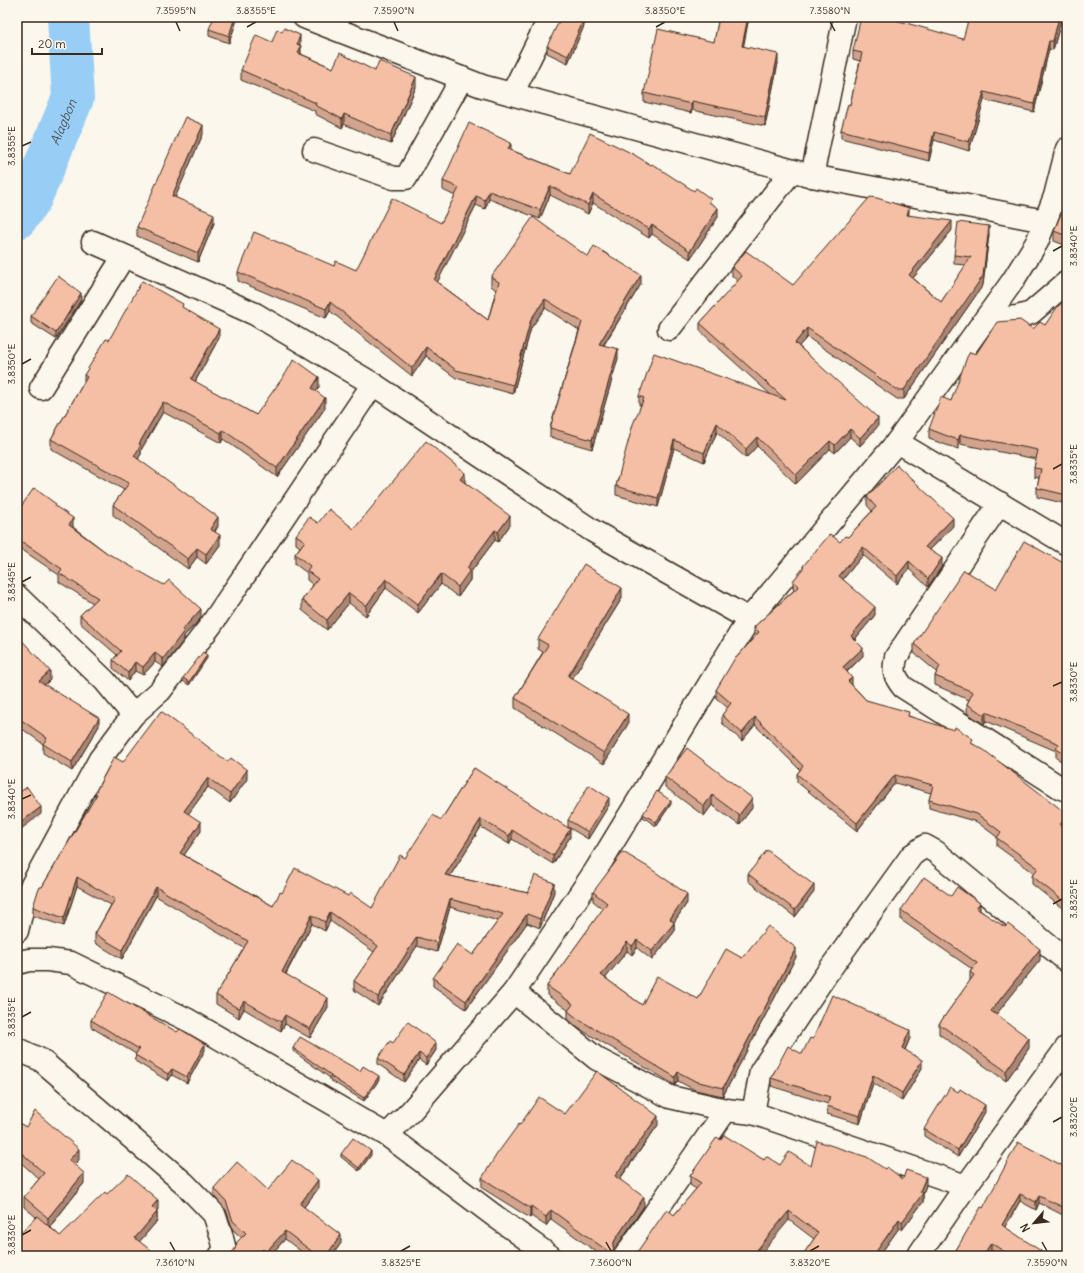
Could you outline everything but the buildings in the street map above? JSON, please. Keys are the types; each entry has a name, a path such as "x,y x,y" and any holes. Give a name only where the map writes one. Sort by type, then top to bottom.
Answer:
{"street":[{"path":"304,17 482,86 802,174 1045,221"},
{"path":"512,94 550,17"},
{"path":"669,329 802,174 845,17"},
{"path":"314,150 394,178 406,178 462,78"},
{"path":"387,1135 411,1111 514,992 596,870 749,619 897,442 1012,282 1037,242 1055,196 1067,149"},
{"path":"93,242 255,314 373,384 593,531 749,619"},
{"path":"41,388 124,256"},
{"path":"985,320 1018,318 1032,313 1067,282"},
{"path":"17,931 25,898 100,759 133,715 160,691 211,625 373,384"},
{"path":"897,442 1067,544"},
{"path":"1000,503 896,657 894,668 896,678 903,687 1061,788 1067,790"},
{"path":"17,596 67,646 105,681 133,715"},
{"path":"753,1113 761,1071 825,976 912,855 925,846 936,852 1067,961"},
{"path":"17,963 29,960 48,960 71,963 188,1020 387,1135 550,1256"},
{"path":"514,992 597,1060 670,1097 726,1110 753,1113 966,1186"},
{"path":"918,1256 966,1186 1067,1047"},
{"path":"17,1049 41,1060 184,1183 214,1214 222,1234 225,1250 220,1256"},
{"path":"625,1256 726,1110"}],"waterway":[{"name":"Alagbon","path":"17,218 31,198 73,98 68,17"}]}
